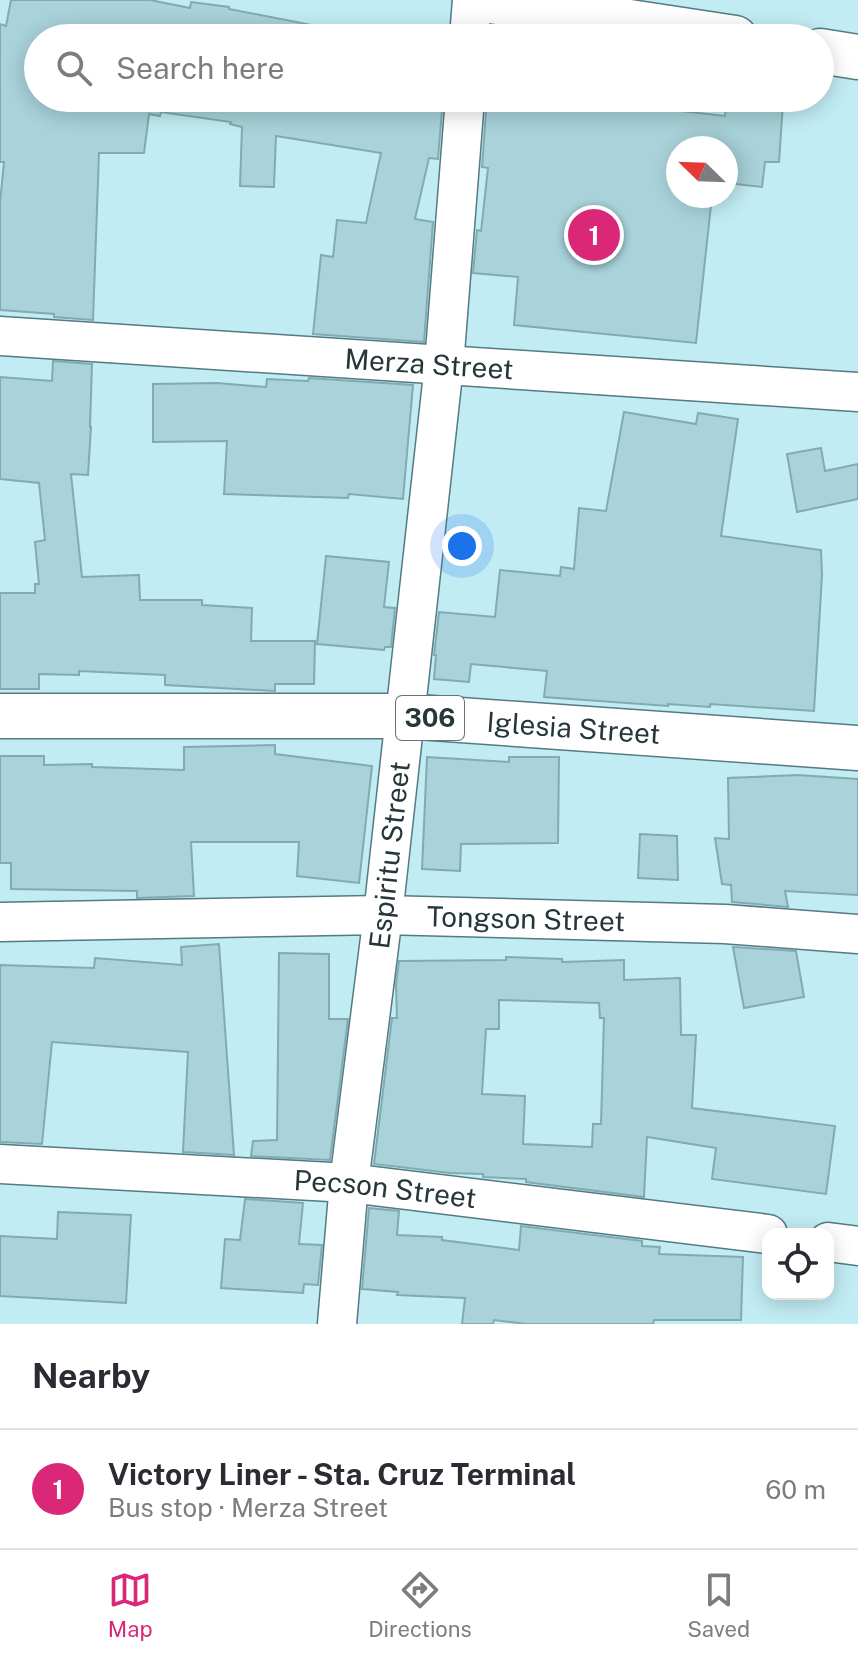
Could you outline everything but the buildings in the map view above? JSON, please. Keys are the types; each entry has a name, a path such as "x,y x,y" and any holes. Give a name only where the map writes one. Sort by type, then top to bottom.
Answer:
{"main road":[{"path":"484,0 643,24"},
{"path":"834,53 858,57"},
{"name":"Iglesia Street","path":"0,716 404,716 858,748"}],"street":[{"path":"470,24 472,0"},
{"name":"Espiritu Street","path":"337,1324 349,1183 383,915 444,365 464,112"},
{"name":"Merza Street","path":"0,336 858,392"},
{"name":"Tongson Street","path":"0,922 383,915 725,924 858,934"},
{"name":"Pecson Street","path":"0,1164 349,1183 762,1233"},
{"path":"834,1243 858,1246"}],"place":[{"name":"Victory Liner - Sta. Cruz Terminal","path":"594,235"}]}
